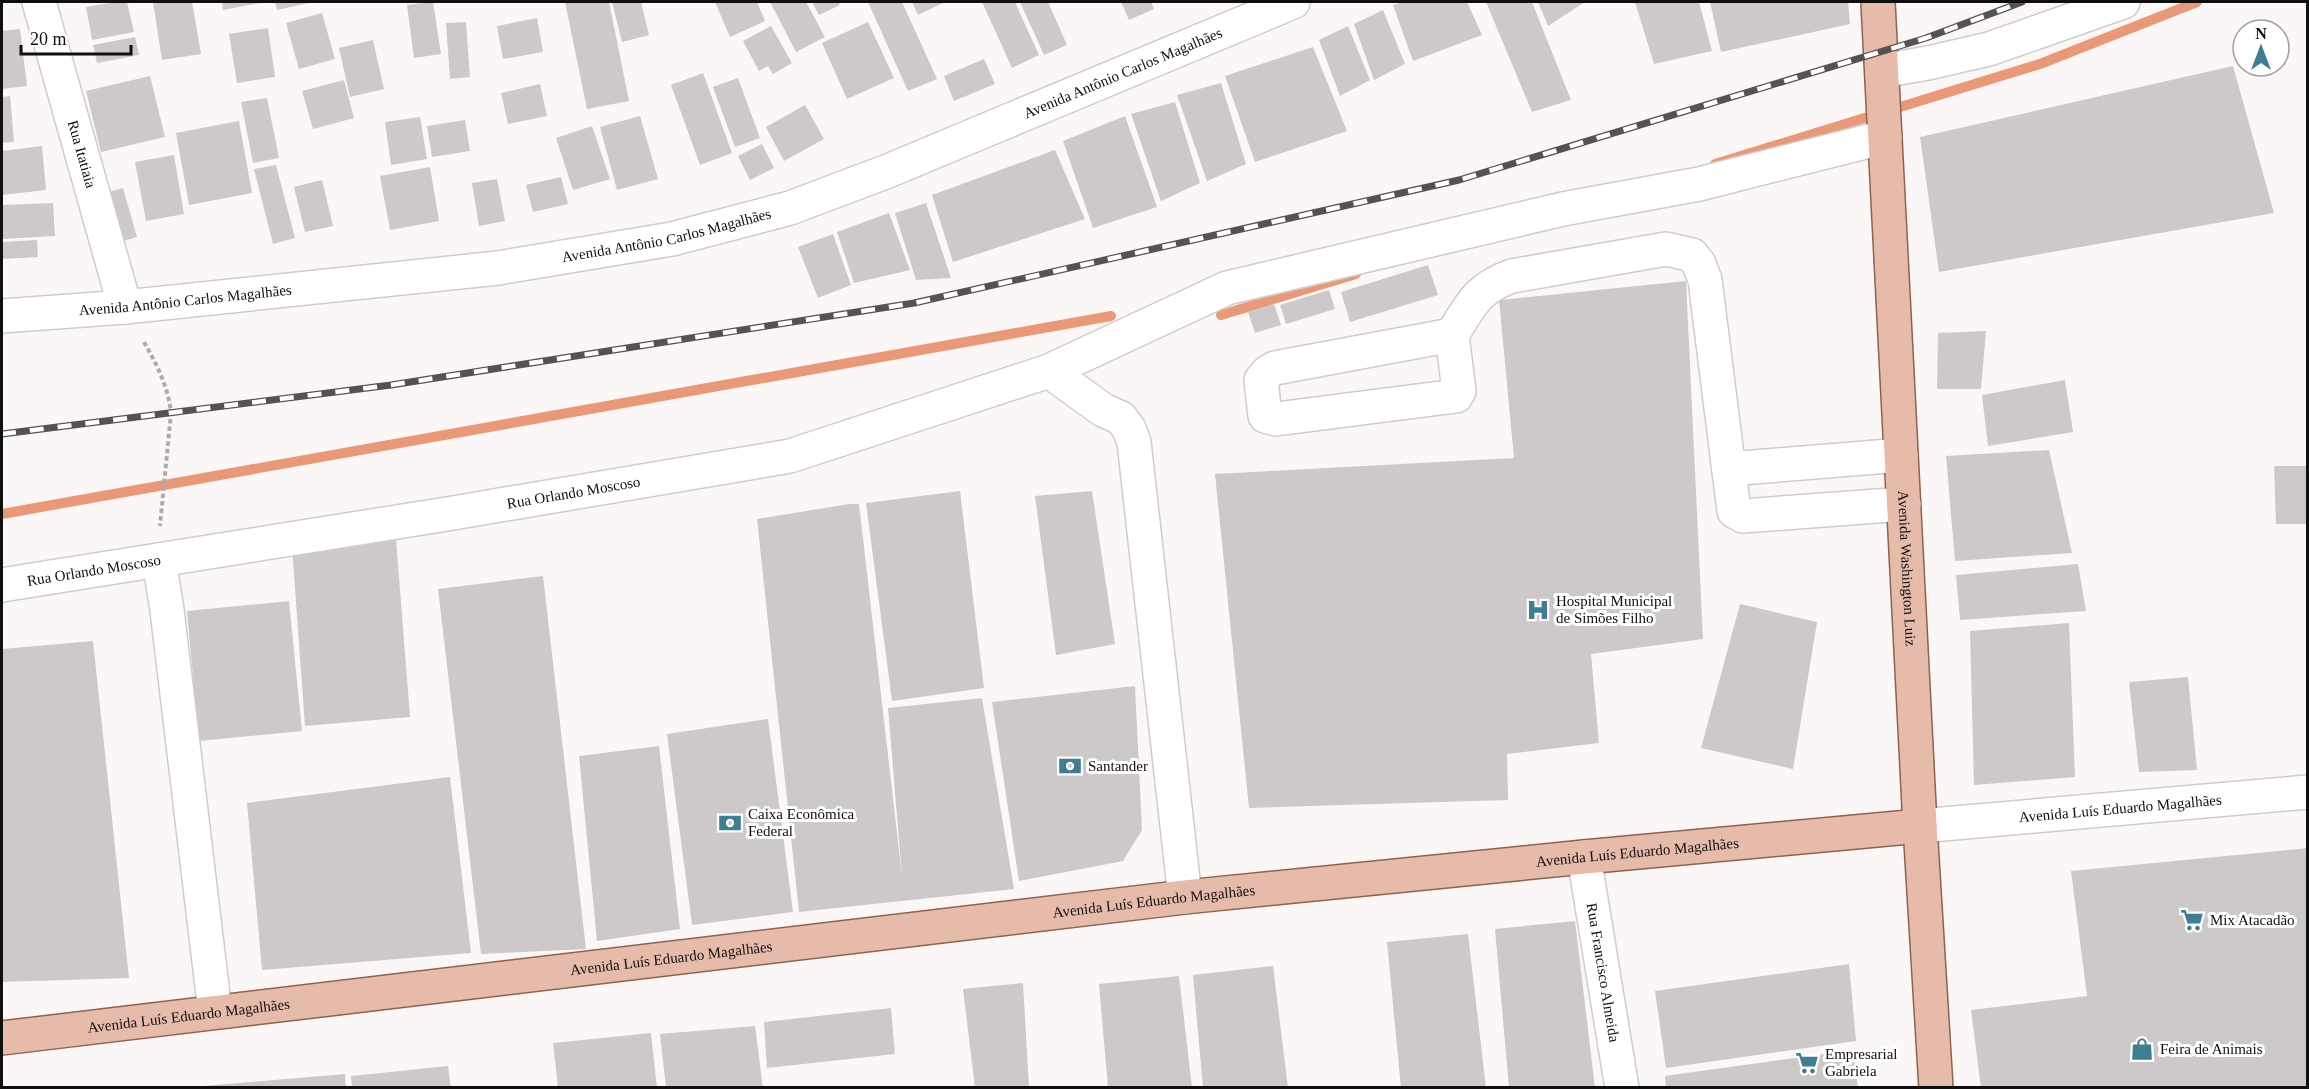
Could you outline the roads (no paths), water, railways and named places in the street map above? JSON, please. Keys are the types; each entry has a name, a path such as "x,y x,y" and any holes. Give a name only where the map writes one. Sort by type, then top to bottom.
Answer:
{"main road":[{"name":"Avenida Washington Luiz","path":"1878,2 1920,826 1936,1088"},
{"name":"Avenida Luís Eduardo Magalhães","path":"2,1038 1185,897 1920,826"}],"street":[{"name":"Rua Itatiaia","path":"39,2 125,307"},
{"name":"Avenida Antônio Carlos Magalhães","path":"2,316 125,307 498,268 672,239 790,208 888,171 1293,2"},
{"path":"1881,67 1928,63 1989,49 2123,2"},
{"name":"Rua Orlando Moscoso","path":"2,585 447,514 790,456 1049,371 1227,288 1563,209 1699,184 1885,129"},
{"path":"1452,335 1275,368 1261,380 1265,416 1276,419 1456,396 1459,391 1452,335 1473,302 1495,282 1512,276 1666,249 1692,255 1699,264 1705,280 1734,511 1743,516 1904,504"},
{"path":"1049,371 1103,410 1121,418 1134,442 1185,897"},
{"path":"1729,469 1901,455"},
{"path":"159,560 169,621 215,1012"},
{"name":"Avenida Luís Eduardo Magalhães","path":"1920,826 2307,792"},
{"name":"Rua Francisco Almeida","path":"1584,857 1622,1088"}],"waterway":[{"path":"1715,164 2040,64 2197,2"},
{"path":"1221,315 1356,274"},
{"path":"2,514 1111,316"}],"railway":[{"path":"2,434 391,385 914,303 1459,180 1926,38 2022,2"}],"place":[{"name":"Hospital Municipal de Simões Filho","path":"1538,610"},
{"name":"Santander","path":"1070,766"},
{"name":"Caixa Econômica Federal","path":"730,823"},
{"name":"Mix Atacadão","path":"2192,920"},
{"name":"Feira de Animais","path":"2142,1049"},
{"name":"Empresarial Gabriela","path":"1807,1063"}]}
